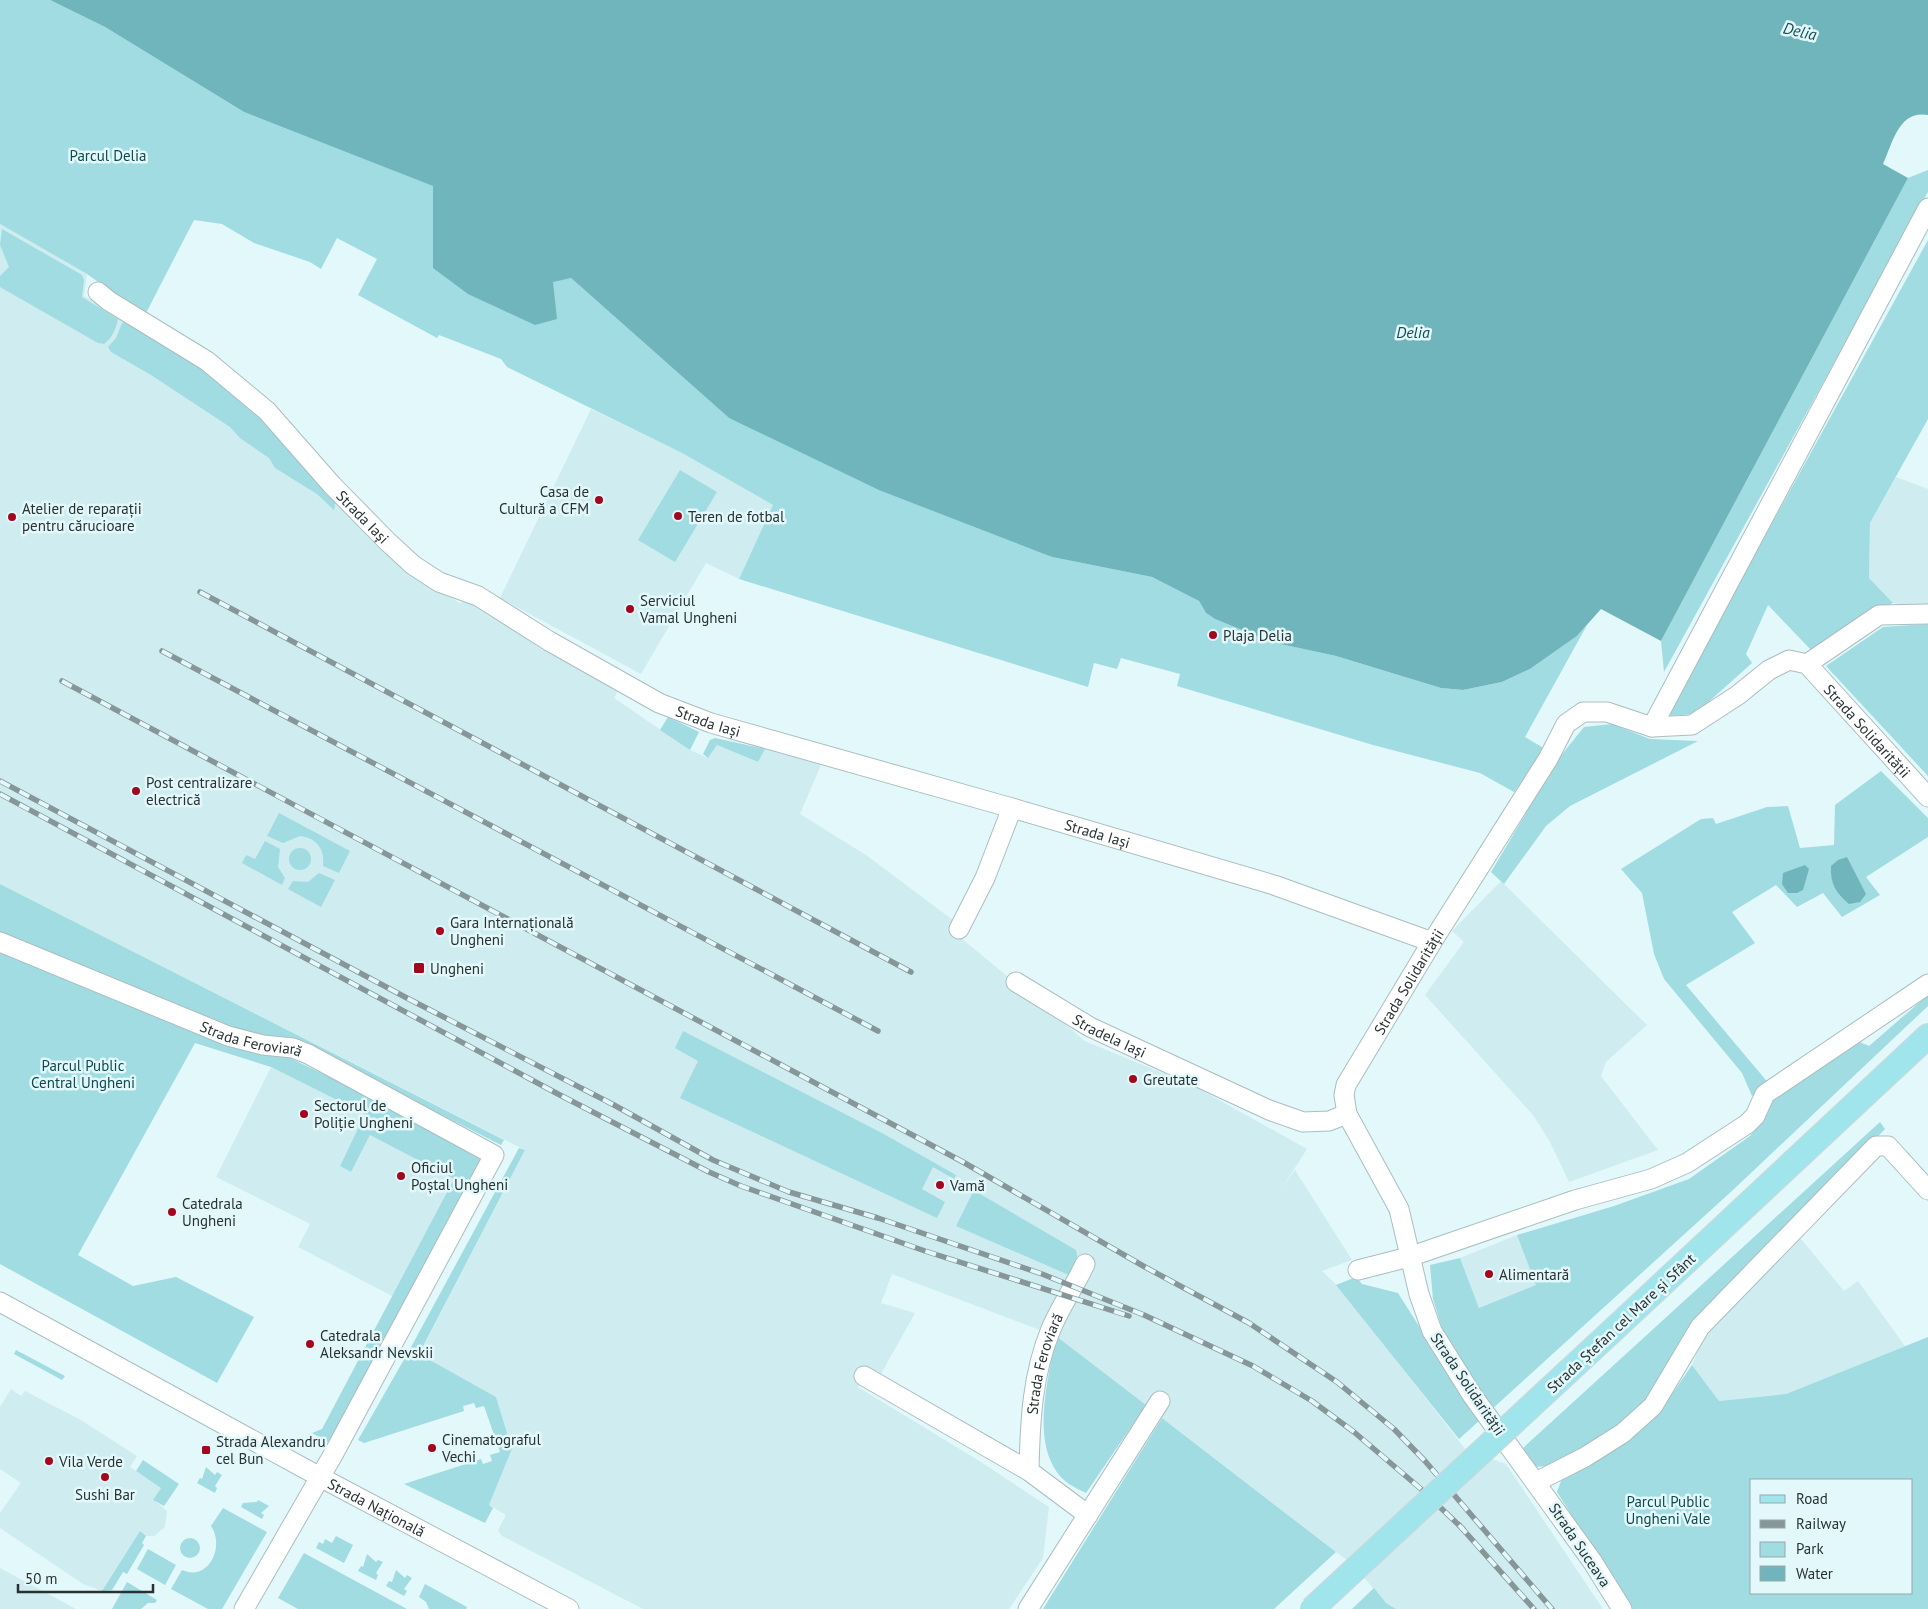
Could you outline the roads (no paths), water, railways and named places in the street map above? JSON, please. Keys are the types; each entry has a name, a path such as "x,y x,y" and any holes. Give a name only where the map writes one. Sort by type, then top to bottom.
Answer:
{"main road":[{"name":"Strada Ștefan cel Mare și Sfânt","path":"1312,1609 1612,1332 1928,1036"}],"street":[{"path":"1652,727 1928,208"},
{"name":"Strada Iași","path":"98,292 109,301 207,361 267,411 388,542 413,565 439,582 478,596 626,685 684,714 1274,885 1432,942"},
{"path":"1807,664 1879,615 1928,614"},
{"name":"Strada Solidarității","path":"1536,1482 1472,1395 1432,1331 1419,1294 1399,1209 1347,1114 1344,1095 1346,1085 1432,942 1548,759 1566,724 1583,712 1607,712 1652,727 1692,725 1738,695 1769,670 1789,660 1807,664 1928,797"},
{"path":"959,929 985,878 1012,808"},
{"name":"Strada Feroviară","path":"0,942 228,1036 263,1045 294,1048 308,1054 494,1156 320,1477"},
{"name":"Stradela Iași","path":"1016,982 1090,1027 1269,1110 1303,1122 1329,1121 1347,1114"},
{"path":"1358,1270 1409,1257 1589,1196 1651,1179 1687,1164 1747,1124 1755,1116 1765,1094 1928,984"},
{"path":"1536,1482 1585,1457 1623,1433 1654,1406 1700,1327 1876,1146 1888,1146 1928,1190"},
{"name":"Strada Feroviară","path":"1029,1471 1030,1414 1039,1370 1052,1328 1085,1264"},
{"name":"Strada Națională","path":"0,1302 320,1477 569,1609"},
{"path":"864,1376 1029,1471 1088,1515"},
{"path":"1028,1609 1160,1401"},
{"path":"244,1609 320,1477"},
{"name":"Strada Suceava","path":"1536,1482 1592,1561 1622,1609"}],"water":[{"name":"Delia","path":"50,0 1928,0 1928,115 1910,117 1898,129 1883,164 1908,178 1661,641 1601,609 1577,636 1530,669 1502,682 1463,690 1441,688 1336,656 1271,642 1215,619 1206,613 1199,601 1152,577 1052,557 879,490 729,418 571,278 553,282 557,319 535,325 468,294 433,268 433,186 244,112 105,27"},
{"path":"1847,857 1866,894 1860,902 1849,904 1835,888 1831,872 1831,866 1838,860"},
{"path":"1805,865 1809,869 1803,890 1797,893 1788,893 1782,884 1783,873"}],"railway":[{"path":"200,592 911,972"},
{"path":"162,651 878,1031"},
{"path":"62,681 963,1162 1145,1267 1249,1323 1337,1382 1394,1429 1425,1461 1552,1609"},
{"path":"0,781 405,997 614,1105 713,1160 789,1192 878,1218 1042,1274 1144,1315 1253,1366 1312,1401 1354,1432 1421,1489 1463,1529"},
{"path":"0,794 558,1094 709,1172 741,1186 925,1251 1129,1316"},
{"path":"1459,1525 1534,1609"}],"place":[{"name":"Casa de Cultură a CFM","path":"599,500"},
{"name":"Teren de fotbal","path":"678,516"},
{"name":"Atelier de reparații pentru cărucioare","path":"12,517"},
{"name":"Serviciul Vamal Ungheni","path":"630,609"},
{"name":"Plaja Delia","path":"1213,635"},
{"name":"Post centralizare electrică","path":"136,791"},
{"name":"Gara Internațională Ungheni","path":"440,931"},
{"name":"Ungheni","path":"419,968"},
{"name":"Greutate","path":"1133,1079"},
{"name":"Sectorul de Poliție Ungheni","path":"304,1114"},
{"name":"Oficiul Poștal Ungheni","path":"401,1176"},
{"name":"Vamă","path":"940,1185"},
{"name":"Catedrala Ungheni","path":"172,1212"},
{"name":"Alimentară","path":"1489,1274"},
{"name":"Catedrala Aleksandr Nevskii","path":"310,1344"},
{"name":"Cinematograful Vechi","path":"432,1448"},
{"name":"Strada Alexandru cel Bun","path":"206,1450"},
{"name":"Vila Verde","path":"49,1461"},
{"name":"Sushi Bar","path":"105,1477"}],"park label":[{"name":"Parcul Delia","path":"108,155"},
{"name":"Parcul Public Central Ungheni","path":"83,1074"},
{"name":"Parcul Public Ungheni Vale","path":"1668,1510"}]}
